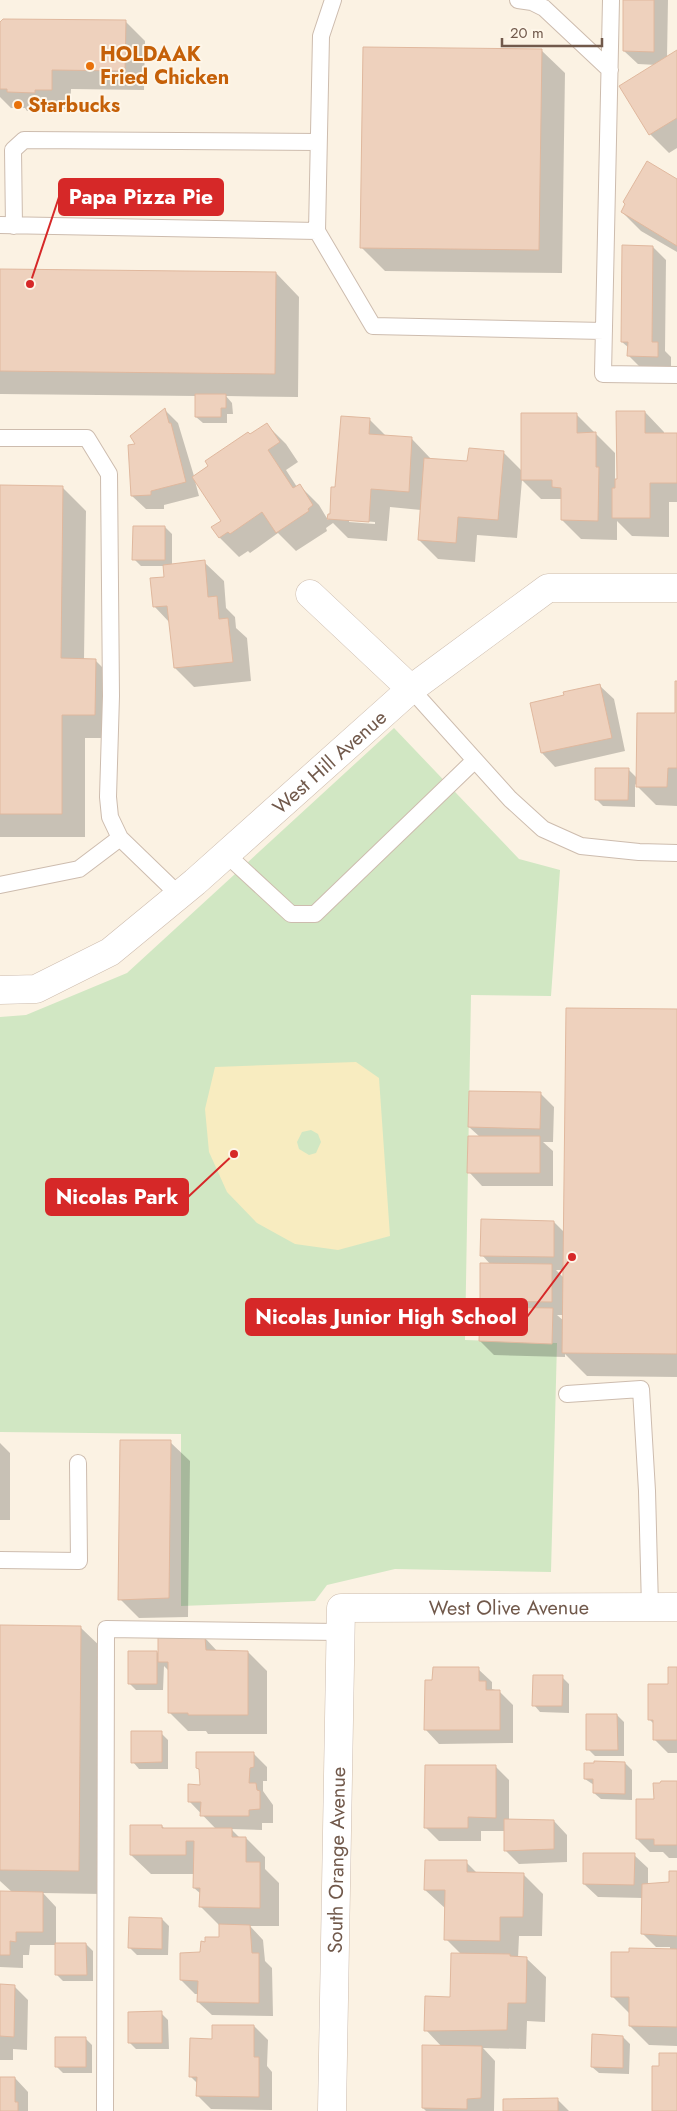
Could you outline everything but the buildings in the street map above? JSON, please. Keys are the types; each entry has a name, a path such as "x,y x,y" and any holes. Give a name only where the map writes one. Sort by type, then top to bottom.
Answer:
{"street":[{"name":"West Hill Avenue","path":"0,990 36,989 110,952 226,854 411,689 548,588 677,588"},
{"path":"310,594 411,689"},
{"name":"West Olive Avenue","path":"341,1620 677,1607"},
{"name":"South Orange Avenue","path":"332,2111 341,1620"}],"lane":[{"path":"333,0 321,36 317,231 373,326 604,331"},
{"path":"518,0 532,2 544,8 610,70"},
{"path":"611,0 604,374 677,375"},
{"path":"317,231 7,225 13,150 24,140 318,142"},
{"path":"0,438 87,438 109,474 111,696 108,797 110,817 120,838 179,895"},
{"path":"411,689 510,799 544,829 581,846 639,852 677,853"},
{"path":"226,854 291,914 315,914 475,760"},
{"path":"0,885 79,869 120,838"},
{"path":"567,1394 641,1390 647,1491 650,1607"},
{"path":"0,1560 79,1561 78,1462"},
{"path":"105,2111 106,1629 341,1620"}],"green space":[{"path":"394,728 519,859 560,870 551,996 471,995 465,1340 557,1343 551,1572 395,1569 327,1585 315,1601 181,1606 181,1434 0,1432 0,1017 26,1015 127,973"}],"sand":[{"path":"356,1062 379,1078 390,1236 338,1250 295,1244 257,1223 227,1192 209,1152 205,1109 215,1067","holes":["311,1130 318,1134 321,1142 316,1153 309,1155 299,1149 297,1142 302,1132"]}],"place":[{"name":"HOLDAAK Fried Chicken","path":"90,66"},
{"name":"Starbucks","path":"18,105"},
{"name":"Papa Pizza Pie","path":"30,284"},
{"name":"Nicolas Park","path":"234,1154"},
{"name":"Nicolas Junior High School","path":"572,1257"}]}
